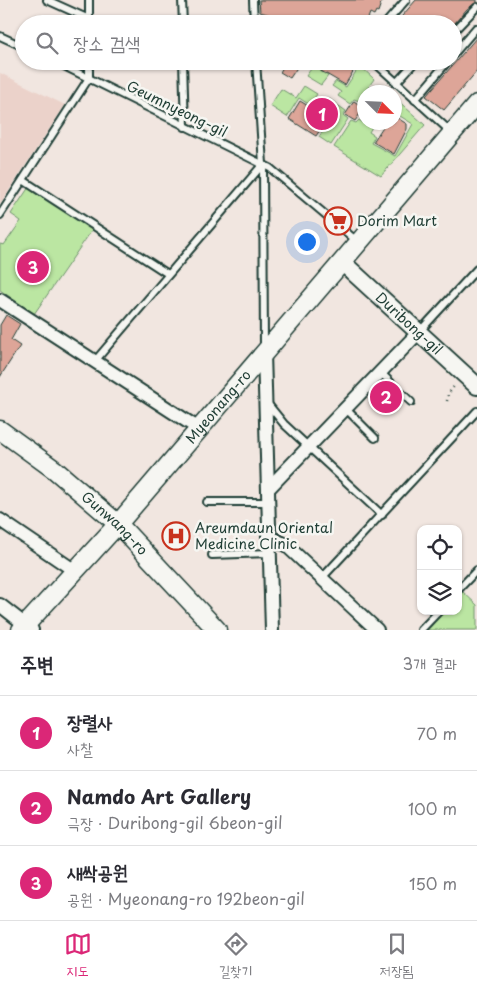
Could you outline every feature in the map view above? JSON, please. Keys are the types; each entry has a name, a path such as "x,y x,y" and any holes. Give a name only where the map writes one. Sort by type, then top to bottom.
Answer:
{"main road":[{"name":"Myeonang-ro","path":"26,628 118,524 477,104"},
{"name":"Gunwang-ro","path":"0,430 55,470 118,524 216,630"}],"street":[{"name":"Duribong-gil","path":"342,262 477,386"},
{"path":"0,300 199,429"},
{"path":"268,489 419,332"},
{"path":"264,353 267,402 268,536 272,630"},
{"path":"0,520 75,571"},
{"path":"268,536 286,545 377,630"},
{"path":"0,605 26,628"}],"lane":[{"path":"47,0 77,15"},
{"path":"89,0 89,15"},
{"path":"182,0 183,15"},
{"path":"253,0 254,15"},
{"path":"393,15 406,0"},
{"path":"462,23 477,7"},
{"path":"462,44 476,28"},
{"path":"0,36 15,43"},
{"name":"Geumnyeong-gil","path":"73,70 97,84 263,164"},
{"path":"0,215 89,78 89,70"},
{"path":"183,70 185,127"},
{"path":"257,70 263,164 264,353"},
{"path":"382,70 452,133"},
{"path":"396,83 408,70"},
{"path":"415,100 440,70"},
{"path":"263,164 276,172 359,242"},
{"path":"95,361 263,164"},
{"path":"24,180 168,274"},
{"path":"419,332 477,269"},
{"path":"381,373 411,402"},
{"path":"267,402 284,424 308,448 382,515"},
{"path":"346,409 375,438"},
{"path":"322,578 477,411"},
{"path":"207,502 268,502"},
{"path":"212,555 269,553"},
{"path":"462,586 477,570"},
{"path":"421,630 434,615"}],"path":[{"path":"447,401 448,394 465,375"}],"shaded area":[{"path":"0,73 65,105 0,204"}],"green space":[{"path":"310,70 321,70 328,76 321,85 306,76"},
{"path":"357,70 364,70 374,79 370,85 357,85 357,100 354,99 350,104 338,96 341,92 332,86 336,81 346,87"},
{"path":"304,86 317,94 310,105 299,98 287,117 270,106 281,89 296,98"},
{"path":"329,99 346,111 343,115 348,119 331,145 319,137 331,118 317,109 323,100 327,102"},
{"path":"402,104 425,125 381,176 334,147 351,121 357,122 357,130 370,130 369,132 375,136 371,143 395,156 413,124 402,117"},
{"path":"29,187 92,230 34,314 0,290 0,244 4,245 21,221 11,214"},
{"path":"462,591 477,605 477,630 426,630 439,615 462,615"}],"building":[{"path":"259,0 382,0 378,12 376,11 374,15 370,13 369,15 270,15 260,12"},
{"path":"416,0 477,0 462,15 403,15"},
{"path":"477,37 477,71 444,110 426,96 448,70 462,70 462,54"},
{"path":"281,70 295,70 290,78 280,72"},
{"path":"322,70 354,70 345,85"},
{"path":"300,101 328,118 316,136 289,119"},
{"path":"354,101 357,103 357,118 355,121 345,115"},
{"path":"402,121 407,124 407,129 394,154 373,142 381,130 402,130"},
{"path":"6,315 20,324 11,340 20,346 0,377 0,325"}],"place":[{"name":"장렬사","path":"322,114"},
{"name":"Dorim Mart","path":"338,221"},
{"name":"새싹공원","path":"33,267"},
{"name":"Namdo Art Gallery","path":"386,397"},
{"name":"Areumdaun Oriental Medicine Clinic","path":"176,536"}]}
